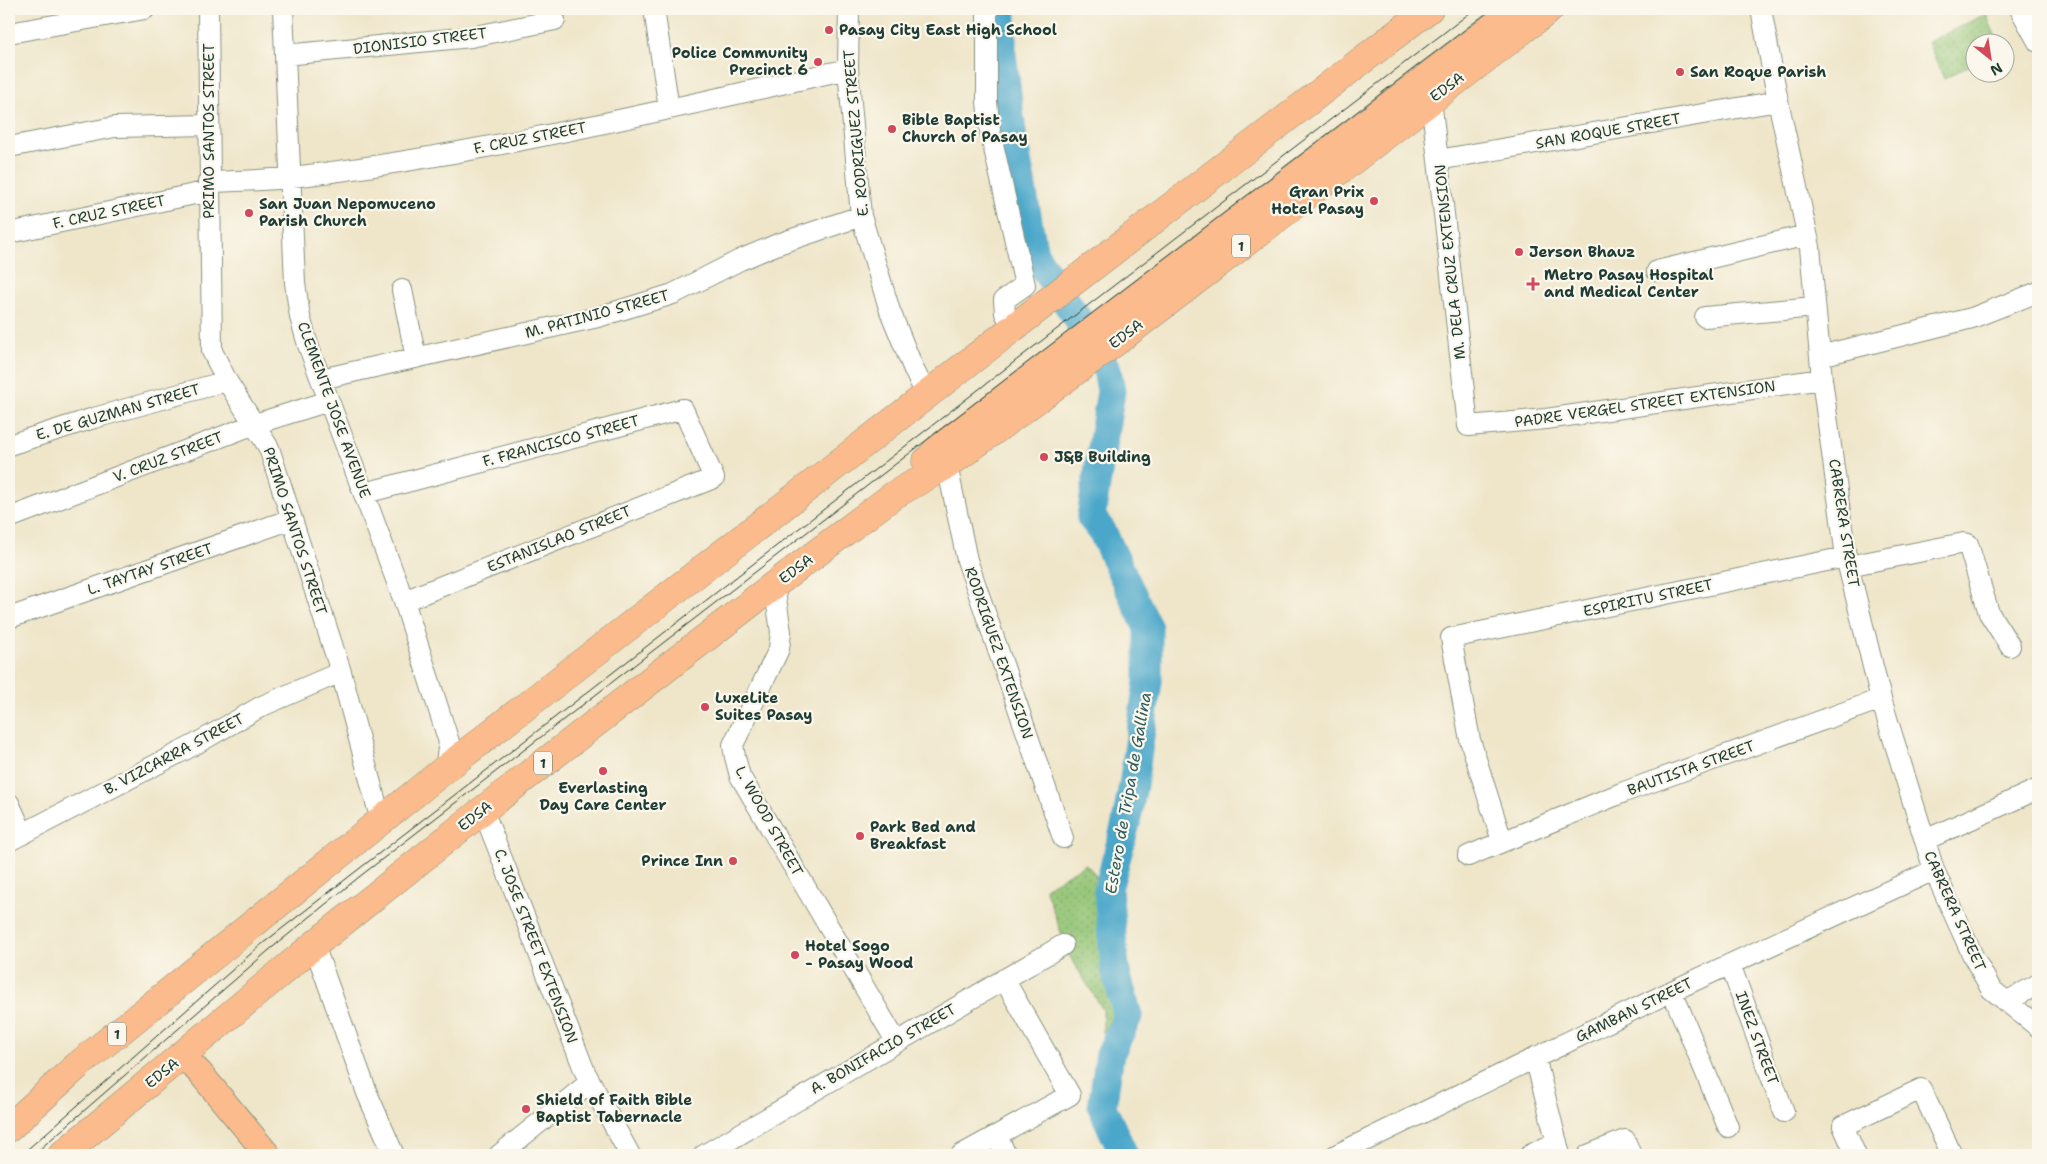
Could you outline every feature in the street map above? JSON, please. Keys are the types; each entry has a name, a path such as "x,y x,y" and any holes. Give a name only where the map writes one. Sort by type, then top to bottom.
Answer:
{"highway":[{"name":"1","path":"9,1128 77,1066 445,769 1018,324 1429,9"},
{"path":"894,495 940,447 1058,371 1517,9"},
{"name":"EDSA","path":"62,1155 314,945 483,810 774,585 894,495 947,464 1058,371 1117,341 1550,9"}],"main road":[{"path":"183,1056 200,1073 268,1155"}],"street":[{"path":"9,33 145,9"},
{"name":"PRIMO SANTOS STREET","path":"208,9 212,351 269,448 341,672 381,821"},
{"name":"CLEMENTE JOSE AVENUE","path":"283,9 290,178 296,283 300,317 321,380 404,601 449,742 445,769"},
{"path":"654,9 669,109"},
{"name":"E. RODRIGUEZ STREET","path":"849,9 848,69 861,216 890,310 914,370 927,396"},
{"path":"987,9 986,102 990,131 1025,285 1004,300 1005,313 1018,324"},
{"name":"CABRERA STREET","path":"1761,9 1778,101 1808,235 1822,380 1847,561 1881,699 1934,870 1973,956 1991,989 2038,1028"},
{"path":"2020,9 2038,42"},
{"name":"DIONISIO STREET","path":"285,55 471,37 555,20"},
{"name":"F. CRUZ STREET","path":"9,233 209,187 290,178 441,156 669,109 848,69"},
{"name":"M. DELA CRUZ EXTENSION","path":"1431,99 1468,426"},
{"name":"SAN ROQUE STREET","path":"1438,160 1778,101"},
{"path":"9,147 115,127 209,125"},
{"name":"M. PATINIO STREET","path":"321,380 598,317 673,294 740,260 778,244 861,216"},
{"path":"1656,271 1808,235"},
{"path":"402,290 416,358"},
{"path":"1820,356 1972,318 2038,292"},
{"path":"1705,317 1815,307"},
{"name":"PADRE VERGEL STREET EXTENSION","path":"1468,426 1546,419 1822,380"},
{"name":"E. DE GUZMAN STREET","path":"9,445 94,418 228,381"},
{"name":"V. CRUZ STREET","path":"9,518 255,424 329,401"},
{"name":"F. FRANCISCO STREET","path":"365,493 683,408 714,478"},
{"name":"RODRIGUEZ EXTENSION","path":"947,464 966,560 1063,838"},
{"name":"ESTANISLAO STREET","path":"404,601 714,478"},
{"name":"L. TAYTAY STREET","path":"9,618 292,519"},
{"name":"ESPIRITU STREET","path":"1502,841 1470,740 1451,638 1847,561 1964,543 1968,544 1989,613 2010,646"},
{"name":"L. WOOD STREET","path":"774,585 781,632 778,649 733,745 735,757 745,784 896,1041"},
{"name":"B. VIZCARRA STREET","path":"16,838 194,745 262,706 341,672"},
{"name":"BAUTISTA STREET","path":"1468,856 1624,792 1881,699"},
{"path":"1925,840 2038,790"},
{"path":"9,802 16,838"},
{"name":"C. JOSE STREET EXTENSION","path":"483,810 589,1083 630,1155"},
{"name":"GAMBAN STREET","path":"1336,1155 1672,991 1934,870"},
{"path":"314,945 368,1093 394,1155"},
{"name":"A. BONIFACIO STREET","path":"704,1155 1063,945"},
{"name":"INEZ STREET","path":"1730,964 1784,1112"},
{"path":"961,1155 1070,1095 1004,979"},
{"path":"2006,1002 2038,984"},
{"path":"1672,991 1728,1127"},
{"path":"1530,1155 1559,1149 1535,1057"},
{"path":"499,1155 589,1083"},
{"path":"1856,1155 1843,1126 1921,1089 1952,1155"},
{"path":"997,1135 1006,1155"},
{"path":"1588,1155 1624,1140 1631,1155"}],"green space":[{"path":"1986,14 1994,32 1964,32 1964,68 1944,79 1928,42"},
{"path":"1086,864 1095,874 1116,1010 1103,1033 1103,1010 1069,955 1045,888"}],"waterway":[{"name":"Estero de Tripa de Gallina","path":"1002,9 1002,54 1012,132 1034,254 1078,319 1107,370 1111,391 1091,517 1102,531 1148,628 1148,682 1133,785 1126,823 1108,889 1115,969 1128,1016 1110,1054 1102,1107 1124,1155"}],"tram line":[{"path":"21,1155 262,944 1027,352 1475,9"},
{"path":"33,1155 268,951 359,877 1032,359 1492,9"}],"place":[{"name":"Pasay City East High School","path":"829,30"},
{"name":"Police Community Precinct 6","path":"818,62"},
{"name":"San Roque Parish","path":"1680,72"},
{"name":"Bible Baptist Church of Pasay","path":"892,129"},
{"name":"Gran Prix Hotel Pasay","path":"1374,201"},
{"name":"San Juan Nepomuceno Parish Church","path":"249,213"},
{"name":"Jerson Bhauz","path":"1519,252"},
{"name":"Metro Pasay Hospital and Medical Center","path":"1533,284"},
{"name":"J&B Building","path":"1044,457"},
{"name":"LuxeLite Suites Pasay","path":"705,707"},
{"name":"Everlasting Day Care Center","path":"603,771"},
{"name":"Park Bed and Breakfast","path":"860,836"},
{"name":"Prince Inn","path":"733,861"},
{"name":"Hotel Sogo - Pasay Wood","path":"795,955"},
{"name":"Shield of Faith Bible Baptist Tabernacle","path":"526,1109"}]}
